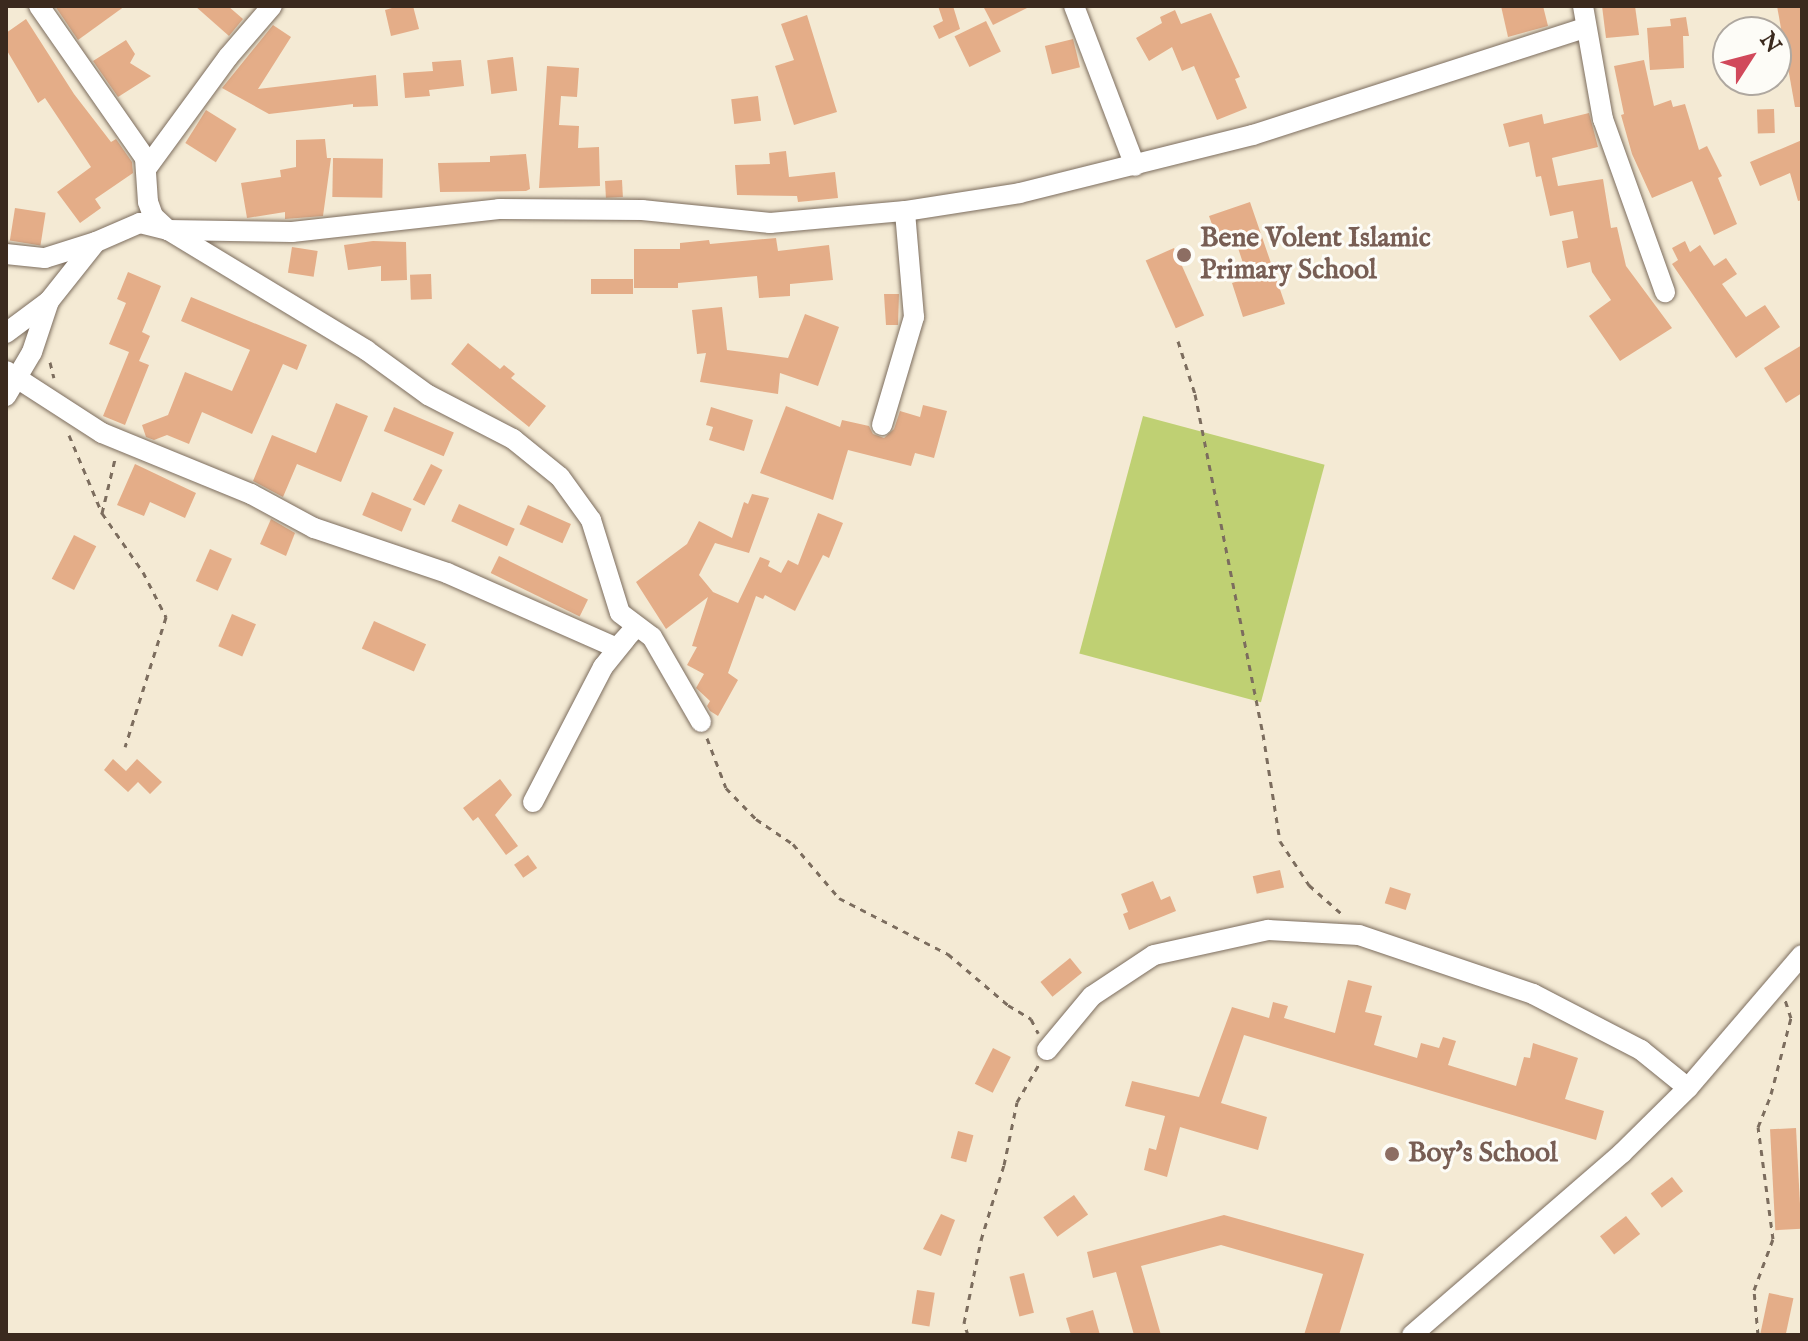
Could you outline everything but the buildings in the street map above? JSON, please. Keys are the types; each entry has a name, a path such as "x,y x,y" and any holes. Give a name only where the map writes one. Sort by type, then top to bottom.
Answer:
{"street":[{"path":"39,6 145,158 148,202 153,216 168,230 366,350 428,395 513,439 560,477 591,520 620,613 635,628 652,637 701,722"},
{"path":"146,169 192,103 257,20 272,6"},
{"path":"1074,6 1135,166"},
{"path":"1583,6 1603,119 1665,292"},
{"path":"6,254 45,258 96,242 140,223 168,230 292,232 499,209 642,210 770,223 905,211 1020,193 1253,135 1585,28"},
{"path":"882,425 914,317 905,211"},
{"path":"6,333 49,301 96,242"},
{"path":"49,301 32,352 10,381 116,439 251,494 314,528 447,573 591,639 617,648 635,628"},
{"path":"533,802 603,667 635,628"},
{"path":"1047,1050 1092,996 1154,955 1268,930 1359,935 1533,994 1641,1050 1688,1088"},
{"path":"1412,1335 1622,1153 1688,1088 1802,955"}],"path":[{"path":"40,327 75,453 102,513 143,572 166,617 125,747"},
{"path":"1178,341 1195,394 1263,734 1280,841 1309,885 1351,922 1359,935"},
{"path":"102,513 114,469 116,439"},
{"path":"701,722 726,788 756,819 793,844 839,898 948,954 997,997 1031,1019 1047,1050 1017,1102 1004,1165 981,1240 964,1323 968,1335"},
{"path":"1758,1335 1754,1290 1773,1239 1758,1127 1771,1094 1791,1018 1788,1004 1774,989"}],"green space":[{"path":"1143,416 1325,465 1261,702 1079,654"}],"place":[{"name":"Bene Volent Islamic Primary School","path":"1184,255"},
{"name":"Boy's School","path":"1392,1154"}]}
